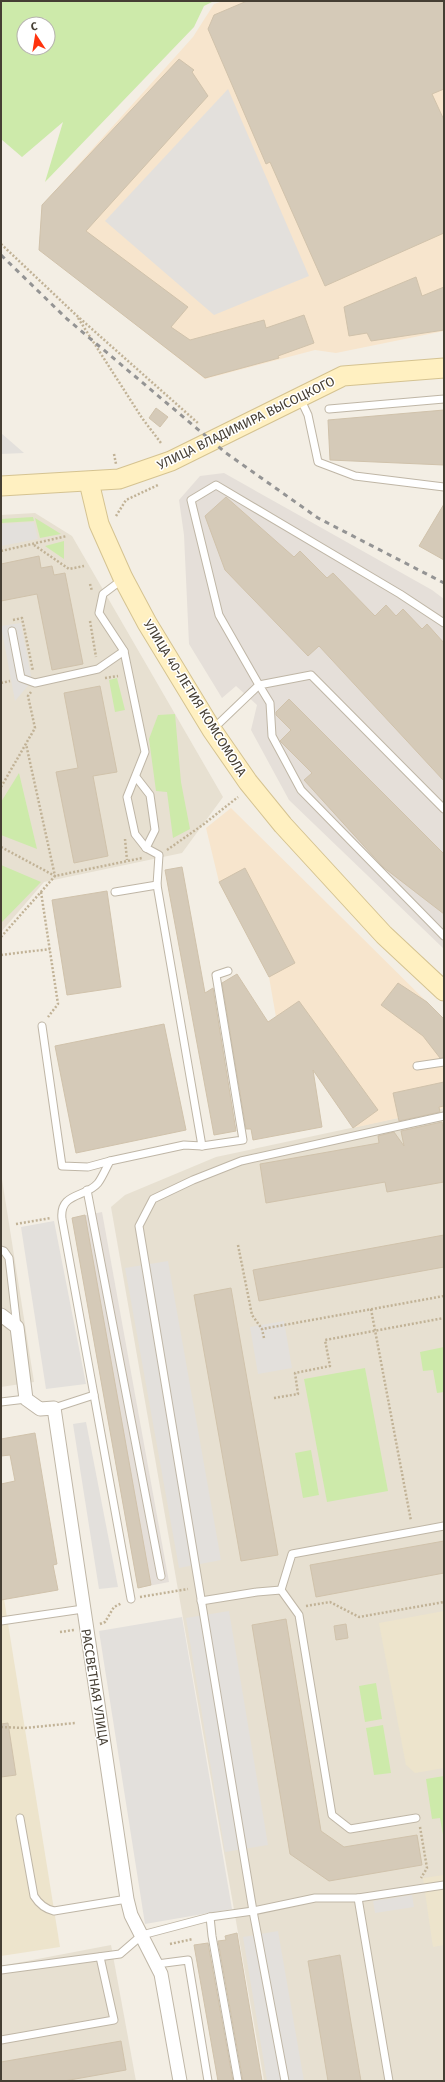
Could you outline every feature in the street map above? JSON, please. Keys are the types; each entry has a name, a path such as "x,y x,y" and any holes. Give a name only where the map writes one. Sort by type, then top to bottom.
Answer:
{"main road":[{"name":"УЛИЦА ВЛАДИМИРА ВЫСОЦКОГО","path":"1,486 89,482 119,479 171,461 299,396 343,376 444,368"},
{"name":"УЛИЦА 40-ЛЕТИЯ КОМСОМОЛА","path":"89,482 99,524 123,578 147,623 212,730 248,782 283,825 384,935 444,991"}],"street":[{"path":"1,1315 17,1327 26,1399 40,1409 54,1408"},
{"name":"РАССВЕТНАЯ УЛИЦА","path":"54,1408 127,1899 131,1915 161,1974 180,2081"}],"lane":[{"path":"299,396 308,415 318,462 356,476 444,487"},
{"path":"329,409 444,398"},
{"path":"444,623 400,594 216,485 191,500 219,615 270,703 272,736 301,790 444,936"},
{"path":"123,578 103,594 99,613 124,651 145,752 127,797 135,834 146,848 159,855 157,885 202,1146"},
{"path":"12,630 21,678 35,683 98,669 124,651"},
{"path":"212,730 259,685 311,675 444,809"},
{"path":"136,777 150,795 155,830 146,848"},
{"path":"115,892 157,885"},
{"path":"42,1026 62,1166 88,1167 184,1145 202,1146 243,1140 216,975 228,971"},
{"path":"417,1066 444,1062"},
{"path":"285,2081 253,1911 139,1226 153,1199 192,1180 241,1161 444,1116"},
{"path":"110,1161 98,1184 70,1198 62,1207 62,1216 131,1599"},
{"path":"87,1190 162,1576"},
{"path":"1,1250 4,1251 9,1258 17,1327"},
{"path":"54,1408 94,1394"},
{"path":"1,1402 26,1399"},
{"path":"281,1590 292,1554 444,1526"},
{"path":"201,1602 257,1592 281,1590"},
{"path":"281,1590 299,1615 332,1815 350,1829 416,1818"},
{"path":"1,1621 83,1609"},
{"path":"20,1818 34,1896 39,1903 48,1909 54,1910 127,1899"},
{"path":"1,1970 120,1954 142,1935 210,1917 253,1911 314,1898 358,1898 444,1885"},
{"path":"358,1898 389,2081"},
{"path":"210,1917 212,1936 238,2081"},
{"path":"1,2040 114,2020 100,1957"},
{"path":"156,1964 188,1960 208,2081"}],"path":[{"path":"1,244 75,314 199,424"},
{"path":"75,314 142,418 161,443"},
{"path":"1,551 34,545 67,536"},
{"path":"34,545 68,568 84,566"},
{"path":"98,669 101,679 123,675"},
{"path":"1,787 35,728 28,696 35,683"},
{"path":"26,744 55,876"},
{"path":"1,937 55,876 127,860 159,855 204,824 240,795"},
{"path":"125,838 127,860"},
{"path":"1,847 55,876"},
{"path":"41,892 58,1004 42,1026"},
{"path":"1,955 50,948"},
{"path":"16,1224 62,1216"},
{"path":"238,1245 252,1315 262,1329 264,1338"},
{"path":"262,1329 444,1296"},
{"path":"371,1309 413,1532"},
{"path":"274,1398 298,1394 295,1373 330,1366 325,1340 444,1318"},
{"path":"294,1608 330,1602 359,1618 444,1602"},
{"path":"1,1727 25,1728 75,1723"},
{"path":"413,1890 427,1868 419,1820 416,1818"},
{"path":"170,1944 193,1940"}],"shaded area":[{"path":"223,1 444,1 444,331 336,353 315,350 205,379 39,249 42,205 193,37 214,4"},
{"path":"228,89 309,276 214,315 105,221"},
{"path":"1,433 24,453 1,454"},
{"path":"224,473 432,590 444,599 444,949 289,800 251,730 257,705 236,686 222,698 189,644 184,535 179,500 200,476"},
{"path":"35,513 72,536 223,797 182,853 44,882 1,932 1,515"},
{"path":"34,522 38,539 1,546 1,524"},
{"path":"21,623 32,681 15,701 1,626"},
{"path":"231,808 444,1019 444,1108 353,1128 276,1017 269,977 219,882 206,828"},
{"path":"444,1108 444,2081 264,2081 111,1207 125,1195 216,1157"},
{"path":"1,1173 34,1382 1,1387"},
{"path":"102,1212 169,1582 138,1588 72,1218"},
{"path":"54,1221 86,1384 46,1389 21,1227"},
{"path":"168,1261 221,1560 179,1568 125,1268"},
{"path":"284,1321 292,1368 258,1374 250,1327"},
{"path":"86,1422 118,1587 99,1589 73,1424"},
{"path":"1,1580 60,1947 1,1956"},
{"path":"229,1611 268,1845 225,1852 186,1618"},
{"path":"444,1611 444,1768 415,1773 406,1765 379,1623"},
{"path":"182,1617 232,1909 145,1924 99,1631"},
{"path":"444,1875 444,1945 433,1947 423,1878"},
{"path":"412,1895 414,1907 375,1913 373,1901"},
{"path":"278,1931 304,2081 267,2081 243,1937"},
{"path":"111,1945 136,2081 1,2081 1,1966"}],"green space":[{"path":"1,1 214,1 204,6 194,27 45,182 63,122 22,157 1,139"},
{"path":"33,517 34,521 1,523 1,519"},
{"path":"35,518 61,534 40,538"},
{"path":"64,541 64,559 45,546"},
{"path":"117,678 125,710 115,712 109,680"},
{"path":"175,714 181,782 190,829 173,838 167,792 156,791 149,739 158,715"},
{"path":"19,773 37,849 1,835 1,802"},
{"path":"1,865 41,882 1,923"},
{"path":"444,1347 444,1392 437,1393 433,1370 423,1371 420,1352"},
{"path":"365,1368 388,1491 327,1502 304,1379"},
{"path":"311,1450 319,1495 303,1498 295,1453"},
{"path":"376,1683 382,1719 365,1722 359,1686"},
{"path":"383,1725 391,1773 374,1775 366,1728"},
{"path":"444,1776 444,1840 440,1818 432,1819 426,1779"}],"building":[{"path":"247,1 444,1 444,89 432,94 444,120 444,233 325,286 270,162 266,164 208,29 214,15"},
{"path":"179,59 194,70 192,72 208,96 86,231 188,307 171,327 190,340 264,320 266,328 304,315 314,343 278,356 279,358 205,378 39,250 42,205"},
{"path":"416,277 422,296 444,287 444,330 371,341 367,333 349,336 344,307"},
{"path":"156,408 168,417 160,427 149,418"},
{"path":"444,410 444,465 330,460 328,420"},
{"path":"226,497 294,557 300,551 327,578 333,573 375,616 386,605 396,616 403,609 422,629 427,624 444,643 444,781 319,646 308,656 225,570 205,516"},
{"path":"444,504 444,560 419,546"},
{"path":"39,556 41,568 52,566 54,575 65,573 83,664 52,670 37,594 1,601 1,564"},
{"path":"100,686 117,772 93,776 108,856 74,863 56,772 78,768 64,693"},
{"path":"289,699 444,854 444,914 383,867 304,780 312,773 280,741 291,730 276,715 276,712"},
{"path":"182,867 205,993 213,988 236,1131 214,1135 165,870"},
{"path":"245,868 295,963 269,977 219,882"},
{"path":"107,891 121,987 67,995 52,900"},
{"path":"237,974 268,1022 299,1001 378,1110 353,1128 313,1070 322,1127 253,1140 251,1129 246,1129 222,983"},
{"path":"398,983 427,1002 444,1019 444,1057 440,1058 423,1036 381,1005"},
{"path":"164,1024 186,1130 76,1153 55,1046"},
{"path":"444,1082 444,1106 439,1107 440,1112 399,1121 393,1093"},
{"path":"442,1122 444,1134 444,1182 387,1192 385,1182 266,1203 260,1164 379,1143 378,1136 394,1132 404,1146 401,1131"},
{"path":"85,1215 151,1585 138,1588 72,1218"},
{"path":"444,1235 444,1267 259,1301 253,1270"},
{"path":"231,1288 278,1555 241,1561 194,1295"},
{"path":"35,1433 57,1564 53,1565 58,1590 1,1600 1,1484 15,1481 10,1455 1,1456 1,1439"},
{"path":"444,1541 444,1573 316,1597 310,1565"},
{"path":"286,1619 321,1831 344,1847 417,1835 422,1865 329,1881 290,1854 252,1625"},
{"path":"346,1624 348,1638 336,1640 334,1626"},
{"path":"8,1723 16,1775 1,1777 1,1724"},
{"path":"237,1933 262,2081 243,2081 218,1941 226,1940 225,1936"},
{"path":"208,1943 233,2081 218,2081 194,1945"},
{"path":"340,1955 361,2081 328,2081 308,1961"},
{"path":"121,2041 126,2070 64,2081 1,2081 1,2062"}],"railway":[{"path":"1,255 67,319 226,453 318,518 444,583"}]}
